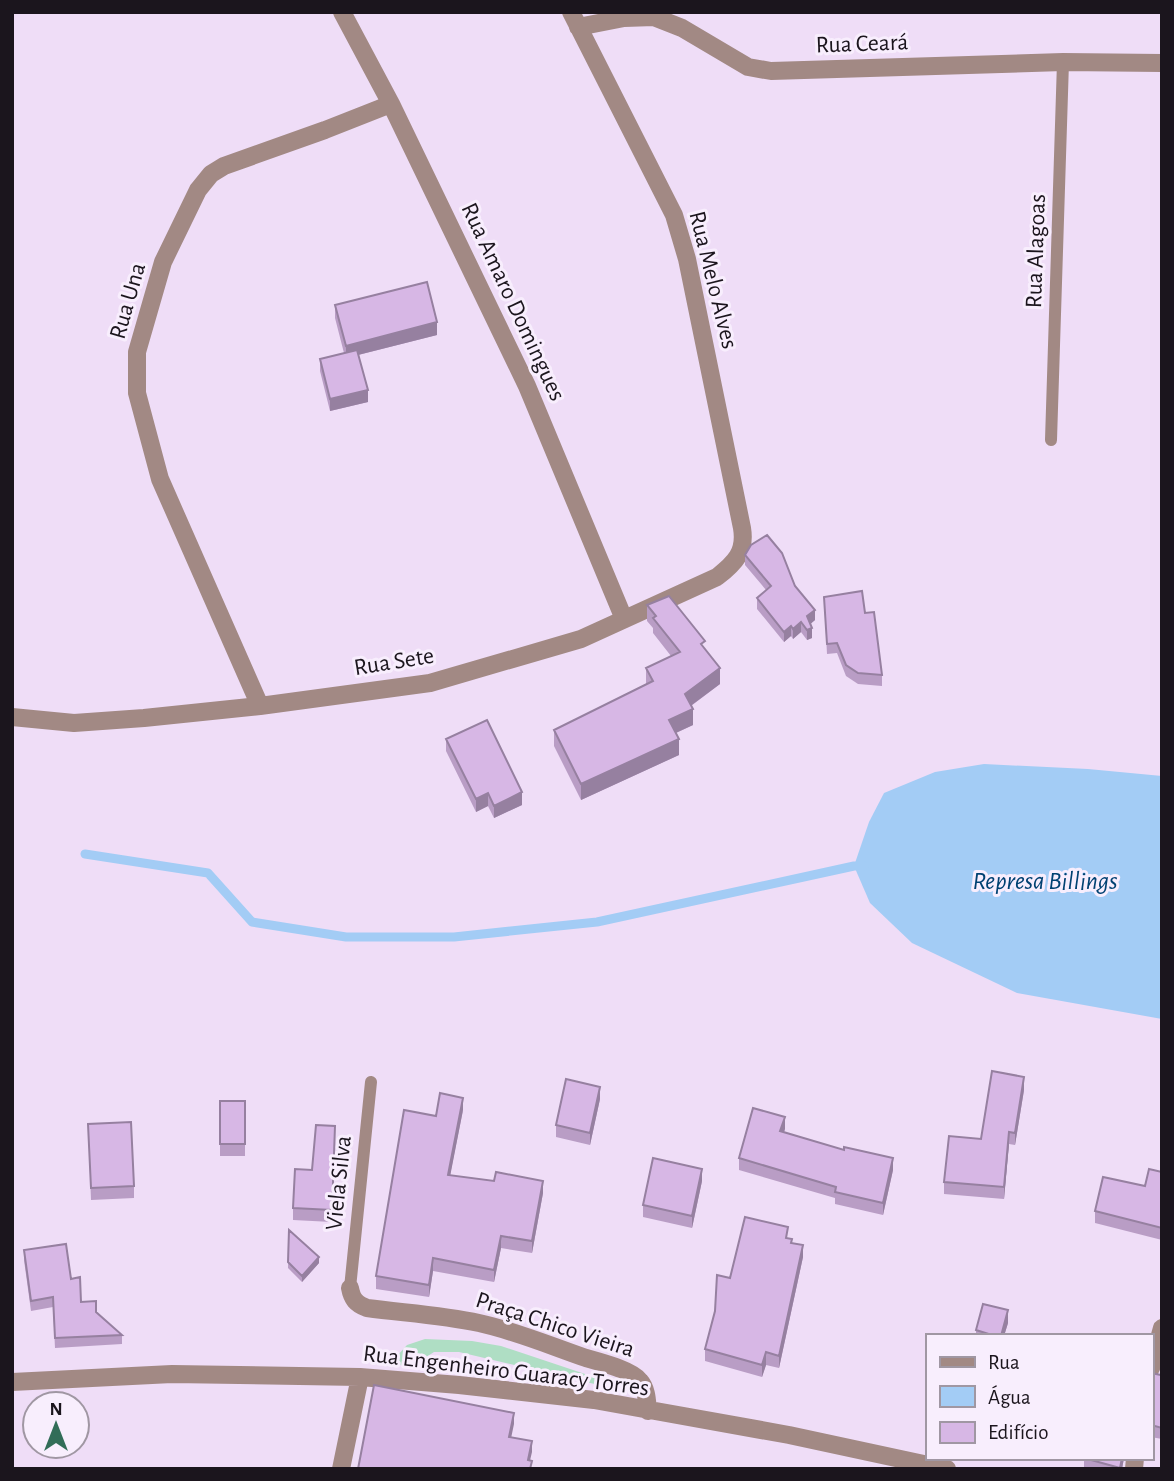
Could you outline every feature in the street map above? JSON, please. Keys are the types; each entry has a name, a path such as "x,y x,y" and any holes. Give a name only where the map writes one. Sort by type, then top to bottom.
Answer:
{"street":[{"name":"Rua Amaro Domingues","path":"342,12 391,104 527,386 624,620"},
{"name":"Rua Ceará","path":"575,20 654,17 682,28 748,67 771,71 1063,62 1162,63"},
{"name":"Rua Melo Alves","path":"575,20 674,215 687,259 744,538"},
{"name":"Rua Una","path":"260,706 159,479 137,393 137,352 163,262 198,190 211,174 224,166 325,131 391,104"},
{"name":"Rua Sete","path":"12,717 74,723 144,718 260,706 430,683 581,639 624,620 717,577 736,562 744,538"},
{"name":"Praça Chico Vieira","path":"350,1288 352,1298 358,1305 367,1308 481,1323 524,1335 632,1375 642,1382 646,1391 648,1411"},
{"path":"1153,1361 1162,1328"},
{"name":"Rua Engenheiro Guaracy Torres","path":"12,1382 172,1374 360,1377 459,1385 594,1401 789,1435 947,1469"},
{"path":"341,1469 360,1377"}],"lane":[{"name":"Rua Alagoas","path":"1051,440 1063,62"},
{"name":"Viela Silva","path":"350,1288 371,1082"}],"green space":[{"path":"425,1339 472,1341 501,1346 615,1384 603,1386 459,1352 434,1352 414,1365 404,1367 397,1363 397,1356 407,1345"}],"water":[{"name":"Represa Billings","path":"984,764 1162,776 1162,1019 1017,993 912,943 870,903 854,866 869,822 884,793 935,772"}],"building":[{"path":"427,282 437,322 346,346 335,305"},
{"path":"357,350 368,390 330,399 320,359"},
{"path":"767,535 782,553 795,586 815,610 807,616 812,628 807,630 801,622 784,632 757,598 771,586 745,555 751,545"},
{"path":"862,591 865,613 874,612 882,675 858,673 846,665 837,643 827,644 824,597"},
{"path":"669,596 705,641 701,644 720,668 685,694 693,709 669,720 679,739 581,784 554,730 653,681 646,668 680,652 653,618 656,616 647,605"},
{"path":"487,720 522,792 494,806 488,793 476,799 446,739"},
{"path":"992,1071 1024,1077 1015,1133 1009,1132 1004,1187 944,1182 949,1136 981,1139"},
{"path":"566,1079 600,1087 590,1133 556,1125"},
{"path":"440,1093 463,1098 448,1175 494,1181 496,1172 543,1181 532,1241 501,1236 494,1270 433,1258 429,1285 376,1276 404,1110 436,1116"},
{"path":"220,1101 245,1101 245,1144 220,1144"},
{"path":"753,1108 785,1117 780,1131 844,1150 844,1147 893,1158 883,1203 835,1192 836,1187 739,1158"},
{"path":"131,1122 134,1186 91,1188 88,1124"},
{"path":"316,1125 335,1126 332,1210 293,1208 295,1169 312,1170"},
{"path":"653,1158 702,1169 692,1216 643,1205"},
{"path":"1149,1169 1162,1172 1162,1228 1095,1211 1103,1177 1145,1186"},
{"path":"745,1217 788,1227 786,1238 792,1239 791,1243 803,1245 779,1356 766,1352 762,1365 705,1349 715,1311 717,1275 730,1278"},
{"path":"289,1230 319,1257 302,1276 288,1262"},
{"path":"66,1244 71,1279 80,1277 81,1302 96,1301 96,1312 122,1335 55,1338 53,1297 31,1301 24,1250"},
{"path":"983,1304 1008,1310 1002,1334 976,1330"},
{"path":"1162,1371 1162,1428 1153,1426 1153,1373 1161,1375"},
{"path":"374,1385 514,1413 509,1437 532,1441 528,1460 532,1461 530,1469 358,1469"},
{"path":"1091,1460 1122,1460 1120,1468"}],"waterway":[{"path":"85,854 208,873 252,922 346,937 454,937 597,922 864,866"}]}
